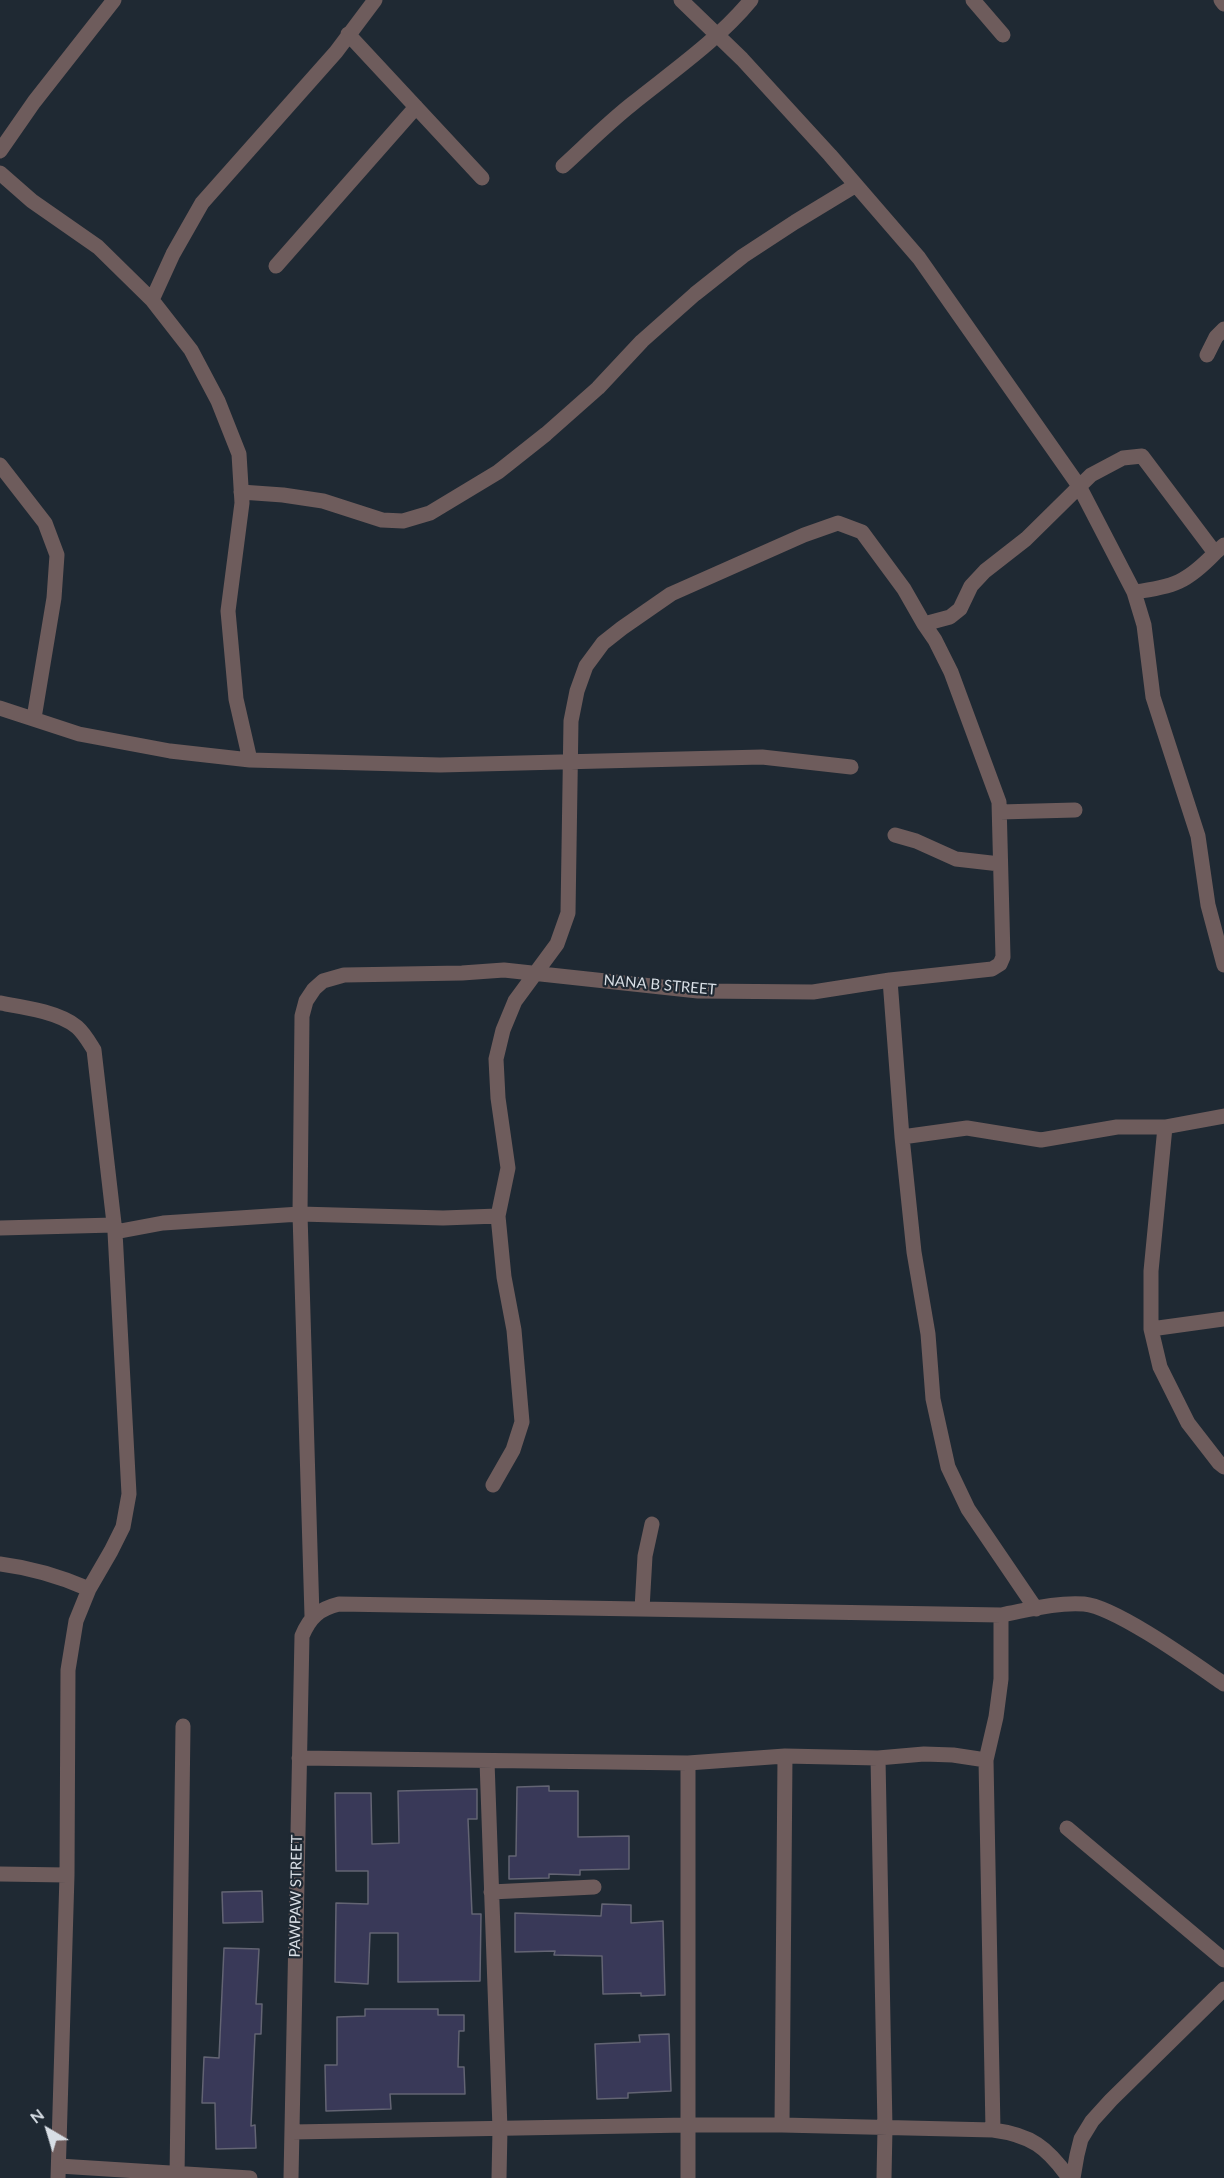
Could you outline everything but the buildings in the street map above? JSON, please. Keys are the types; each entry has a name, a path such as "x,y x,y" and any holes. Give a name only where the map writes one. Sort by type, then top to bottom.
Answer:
{"street":[{"path":"0,151 34,102 114,0"},
{"path":"152,300 173,254 202,203 328,60 375,0"},
{"path":"681,0 822,146 920,258 1080,486 1134,592 1144,625 1153,697 1198,836 1208,905 1224,963"},
{"path":"563,166 630,106 717,35 737,17 751,0"},
{"path":"972,0 1004,35"},
{"path":"1221,0 1224,4"},
{"path":"348,34 482,178"},
{"path":"276,266 416,107"},
{"path":"0,173 32,201 98,247 152,300 190,350 218,401 239,454 242,503 228,611 236,699 250,760"},
{"path":"241,492 322,501 382,520 403,521 430,513 498,472 546,434 598,388 642,341 711,281 795,222 856,185"},
{"path":"1207,355 1216,337 1224,329"},
{"path":"924,624 950,617 960,609 971,586 985,571 1026,539 1091,475 1123,458 1142,456 1220,549 1198,571 1178,584 1134,592"},
{"path":"0,465 45,523 57,555 54,598 34,718"},
{"path":"493,1485 513,1450 522,1422 514,1330 504,1277 498,1216 508,1168 498,1098 496,1059 503,1030 515,1001 557,944 568,913 571,721 585,666 603,643 671,594 804,535 838,523 862,531 904,589 935,640 951,672 999,802 1000,864 956,859 925,844 895,835"},
{"path":"0,708 79,734 170,751 250,760 440,765 762,757 851,767"},
{"path":"1000,812 1075,810"},
{"name":"NANA B STREET","path":"300,1214 302,1016 306,1001 323,981 344,975 504,970 698,991 813,992 890,980 992,969 1000,964 1003,957 1000,864"},
{"path":"890,980 902,1137 914,1252 928,1334 933,1399 948,1467 968,1509 1036,1609"},
{"path":"0,1003 29,1008 69,1022 78,1028 94,1050 114,1229 129,1494 123,1527 89,1589 76,1621 68,1670 67,1875 58,2172 250,2178"},
{"path":"902,1137 967,1128 1041,1140 1117,1127 1165,1128 1224,1116"},
{"path":"1165,1128 1151,1271 1150,1329 1160,1367 1188,1423 1224,1467"},
{"path":"0,1228 114,1229 163,1223 300,1214 443,1218 498,1216"},
{"path":"300,1214 312,1616 325,1608 339,1604 1001,1615 1057,1605 1086,1604 1113,1614 1224,1684"},
{"path":"1150,1329 1224,1319"},
{"path":"642,1609 645,1556 652,1524"},
{"path":"0,1564 47,1573 89,1589"},
{"path":"993,2130 986,1760 996,1718 1001,1679 1001,1615"},
{"name":"PAWPAW STREET","path":"291,2178 302,1636 312,1616"},
{"path":"177,2175 183,1726"},
{"path":"299,1758 688,1763 785,1756 878,1758 924,1754 986,1760"},
{"path":"782,2125 785,1756"},
{"path":"878,1758 884,2178"},
{"path":"487,1761 500,2129 499,2178"},
{"path":"688,1763 688,2178"},
{"path":"1067,1828 1224,1960"},
{"path":"0,1874 67,1875"},
{"path":"491,1892 594,1887"},
{"path":"1071,2178 1082,2139 1092,2121 1224,1989"},
{"path":"292,2132 688,2125 993,2130 1015,2133 1041,2145 1071,2178"}]}
